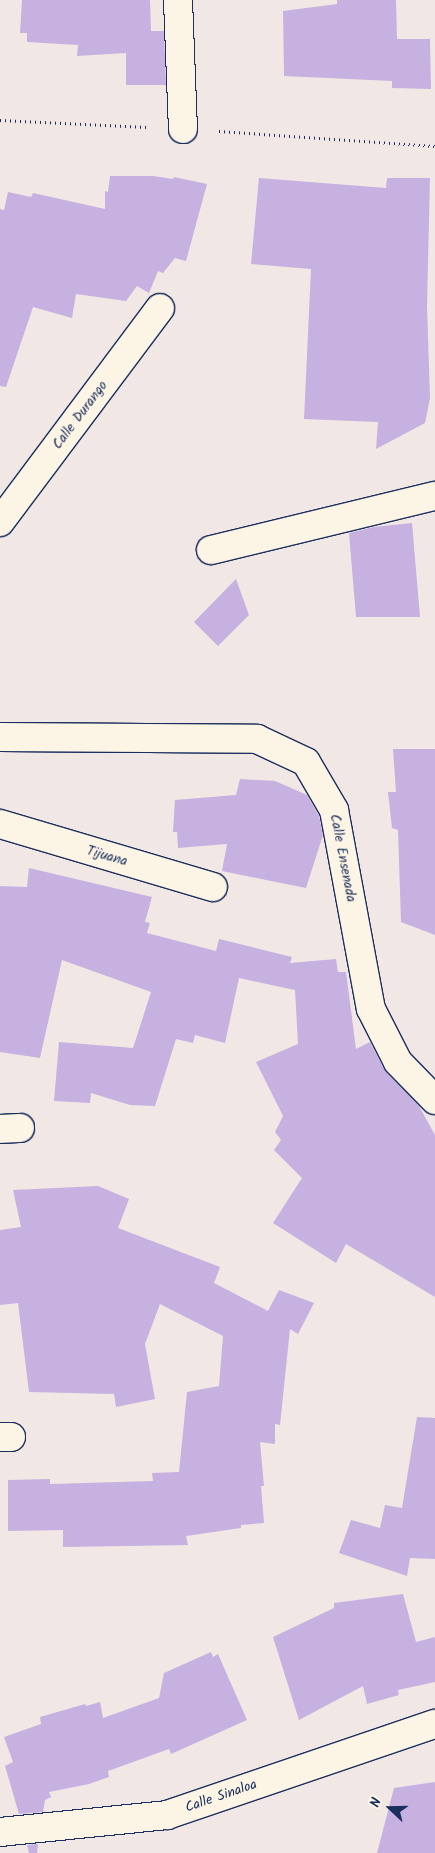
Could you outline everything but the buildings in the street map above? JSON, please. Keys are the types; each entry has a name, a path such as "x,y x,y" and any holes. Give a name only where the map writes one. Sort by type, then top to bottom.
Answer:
{"street":[{"path":"178,0 183,129"},
{"name":"Calle Durango","path":"0,522 160,308"},
{"path":"211,550 435,496"},
{"name":"Calle Ensenada","path":"0,737 257,739 306,762 334,810 371,1009 398,1062 435,1100"},
{"name":"Tijuana","path":"0,824 213,887"},
{"name":"Calle Sinaloa","path":"0,1832 167,1815 435,1724"}]}
